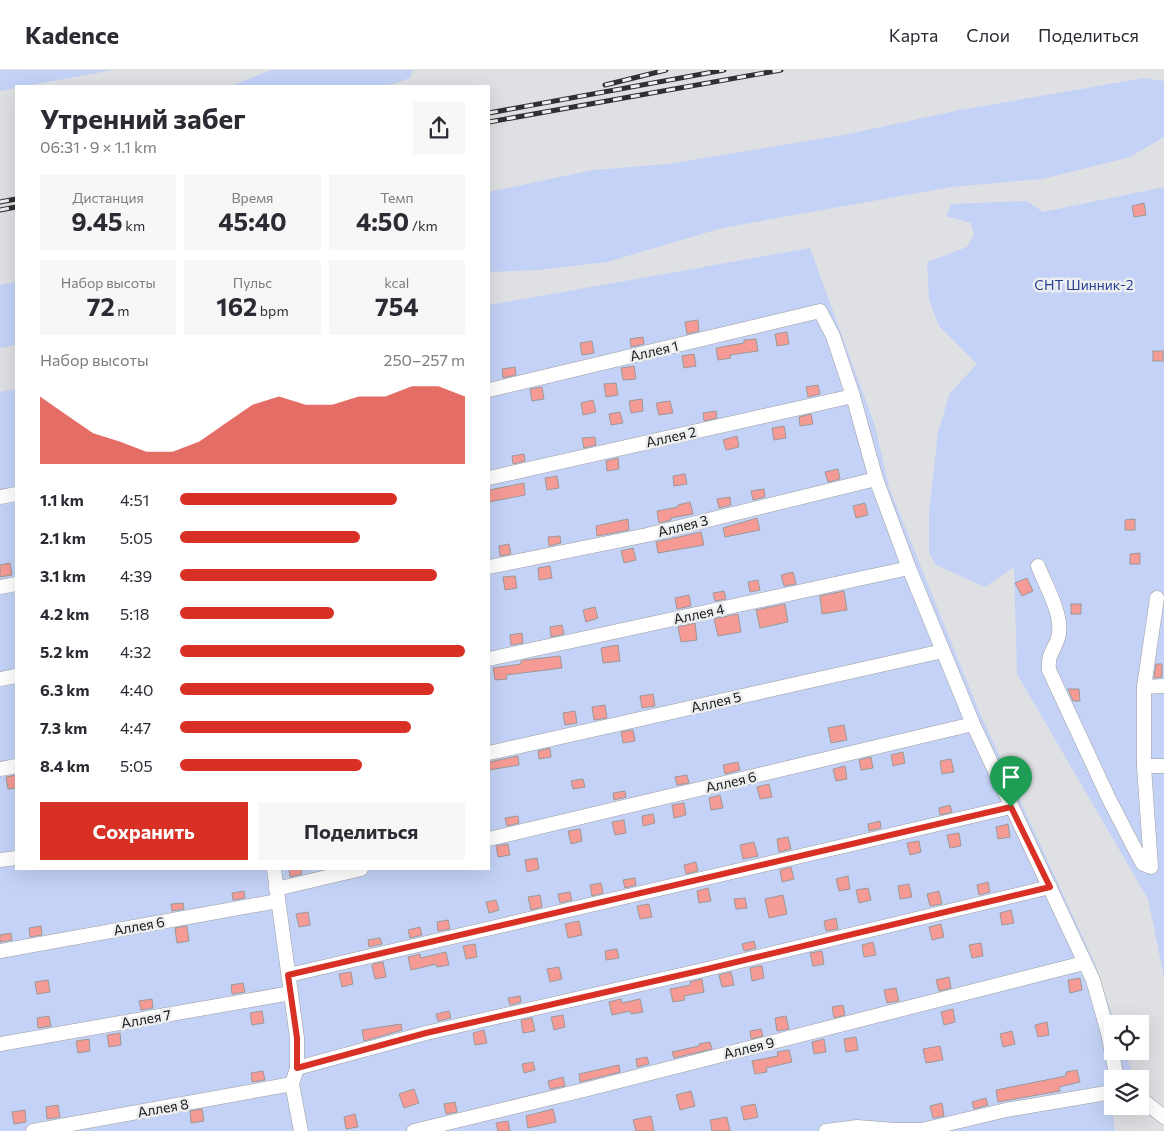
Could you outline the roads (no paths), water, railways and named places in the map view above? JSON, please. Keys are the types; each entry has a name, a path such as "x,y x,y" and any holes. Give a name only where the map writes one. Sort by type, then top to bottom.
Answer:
{"lane":[{"name":"Аллея 1","path":"490,390 820,311 833,336 853,396"},
{"name":"Аллея 2","path":"490,478 853,396"},
{"path":"853,396 876,479 909,568 943,651 973,724 1093,980 1108,1033 1115,1070"},
{"name":"Аллея 3","path":"490,567 647,535 876,479"},
{"path":"0,497 15,494"},
{"path":"1038,566 1060,624 1059,636 1048,660 1050,670 1109,799 1134,848 1143,864 1151,867 1144,766 1144,687 1157,598"},
{"name":"Аллея 4","path":"490,659 909,568"},
{"path":"0,587 15,584"},
{"name":"Аллея 5","path":"490,753 943,651"},
{"path":"0,678 15,676"},
{"path":"1144,687 1164,686"},
{"name":"Аллея 6","path":"490,839 973,724"},
{"path":"0,769 15,766"},
{"path":"1144,766 1164,766"},
{"path":"288,975 1011,807"},
{"path":"0,860 15,858"},
{"path":"274,870 297,1038 297,1068 292,1084 302,1131"},
{"name":"Аллея 6","path":"0,952 277,895 359,870"},
{"path":"297,1068 426,1033 713,968 1050,887"},
{"name":"Аллея 9","path":"414,1131 594,1088 1084,963"},
{"name":"Аллея 7","path":"0,1044 291,993"},
{"name":"Аллея 8","path":"33,1131 292,1084"},
{"path":"826,1131 857,1127 922,1130 1006,1110 1104,1093"},
{"path":"1149,1105 1164,1117"}],"railway":[{"path":"605,85 666,70"},
{"path":"490,113 724,70"},
{"path":"490,122 781,70"},
{"path":"0,202 15,199"},
{"path":"0,210 15,207"}],"park label":[{"name":"СНТ Шинник-2","path":"1084,285"}]}
